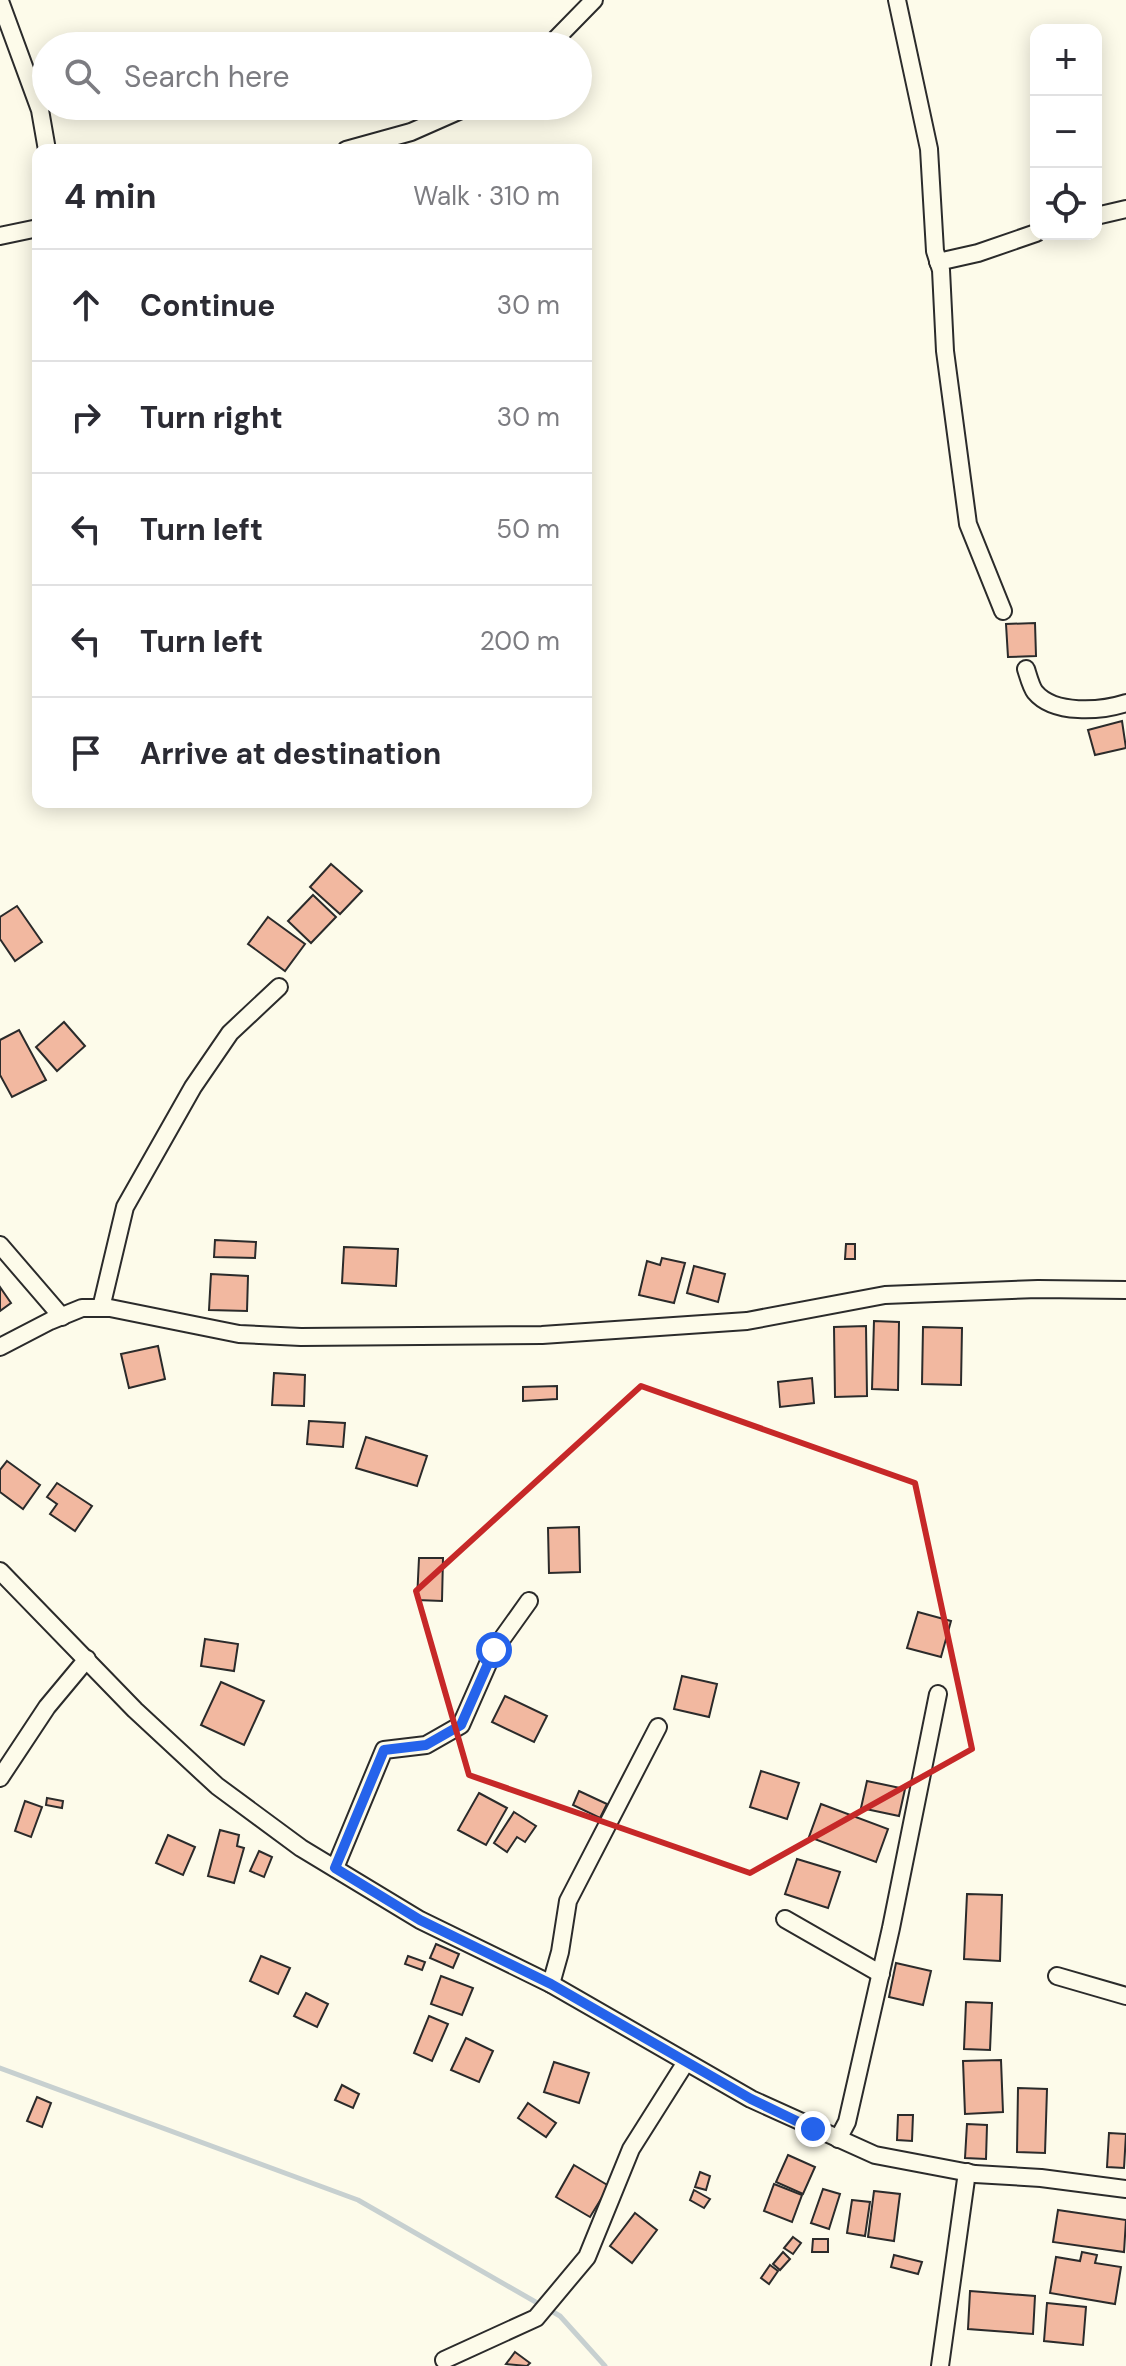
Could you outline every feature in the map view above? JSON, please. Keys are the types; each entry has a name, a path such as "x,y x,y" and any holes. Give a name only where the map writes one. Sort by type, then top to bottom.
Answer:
{"street":[{"path":"563,32 594,0"},
{"path":"897,0 929,149 945,351 968,524 1003,611"},
{"path":"0,1 32,88"},
{"path":"42,120 46,144"},
{"path":"368,144 411,132 438,120"},
{"path":"1102,215 1126,209"},
{"path":"0,236 32,229"},
{"path":"938,262 978,253 1030,235"},
{"path":"1026,669 1035,692 1061,708 1091,709 1126,703"},
{"path":"101,1308 125,1207 193,1087 230,1033 279,987"},
{"path":"0,1245 62,1317"},
{"path":"0,1347 82,1308 178,1320 239,1334 301,1337 542,1335 747,1321 885,1295 1038,1289 1126,1290"},
{"path":"0,1571 135,1710 217,1786 301,1848 420,1920 551,1984 751,2099 875,2155 967,2172 1126,2189"},
{"path":"335,1868 384,1750 426,1745 461,1725 494,1650 529,1601"},
{"path":"0,1778 47,1707 87,1659"},
{"path":"838,2139 847,2122 881,1974 938,1694"},
{"path":"551,1984 568,1901 658,1727"},
{"path":"785,1919 881,1974"},
{"path":"1057,1976 1126,1996"},
{"path":"444,2360 536,2318 587,2257 631,2149 686,2062"},
{"path":"940,2366 967,2172"}],"highlighted area":[{"path":"641,1386 915,1483 972,1749 750,1873 469,1775 416,1591"}],"building":[{"path":"1035,623 1036,656 1008,657 1006,624"},
{"path":"1122,721 1126,748 1095,755 1088,730"},
{"path":"331,864 362,891 340,914 310,887"},
{"path":"313,895 336,917 311,943 288,921"},
{"path":"17,906 42,942 15,961 0,939 0,917"},
{"path":"268,917 305,944 285,971 248,944"},
{"path":"64,1022 85,1046 57,1071 36,1047"},
{"path":"19,1030 46,1080 12,1097 0,1075 0,1040"},
{"path":"215,1240 256,1242 255,1258 214,1257"},
{"path":"846,1244 855,1244 855,1259 845,1259"},
{"path":"344,1247 398,1249 396,1286 342,1283"},
{"path":"662,1258 685,1263 674,1303 639,1295 647,1261 660,1265"},
{"path":"694,1266 725,1274 718,1302 687,1293"},
{"path":"211,1274 248,1276 247,1311 209,1310"},
{"path":"0,1287 11,1303 0,1311"},
{"path":"874,1321 899,1322 898,1390 872,1389"},
{"path":"866,1326 867,1396 835,1397 834,1327"},
{"path":"923,1327 962,1328 961,1385 922,1384"},
{"path":"158,1346 165,1379 129,1388 121,1354"},
{"path":"274,1373 305,1375 304,1406 272,1405"},
{"path":"812,1378 814,1403 780,1407 778,1382"},
{"path":"557,1386 557,1399 523,1401 523,1387"},
{"path":"309,1421 345,1423 343,1447 307,1444"},
{"path":"366,1437 427,1456 417,1486 356,1468"},
{"path":"7,1461 40,1485 23,1509 0,1492 0,1470"},
{"path":"57,1483 92,1506 75,1531 50,1514 57,1504 47,1497"},
{"path":"579,1527 580,1572 549,1573 548,1528"},
{"path":"419,1558 443,1558 442,1601 417,1600"},
{"path":"918,1612 951,1621 941,1657 907,1648"},
{"path":"205,1639 238,1644 234,1671 201,1666"},
{"path":"682,1676 717,1684 709,1717 674,1709"},
{"path":"221,1682 264,1701 244,1745 201,1725"},
{"path":"505,1696 547,1716 534,1742 492,1722"},
{"path":"761,1771 799,1783 787,1819 750,1807"},
{"path":"867,1781 905,1789 899,1816 861,1808"},
{"path":"579,1791 607,1804 600,1818 573,1805"},
{"path":"479,1793 507,1808 486,1845 458,1830"},
{"path":"47,1798 63,1801 62,1808 46,1805"},
{"path":"25,1801 42,1807 31,1837 15,1831"},
{"path":"821,1804 888,1829 876,1862 809,1837"},
{"path":"514,1812 536,1826 525,1842 517,1837 507,1852 494,1843"},
{"path":"220,1830 239,1835 237,1846 244,1848 234,1883 208,1876"},
{"path":"168,1835 195,1847 183,1875 156,1863"},
{"path":"259,1851 272,1857 264,1877 250,1871"},
{"path":"797,1859 840,1872 828,1908 785,1894"},
{"path":"967,1894 1002,1895 1000,1961 964,1959"},
{"path":"436,1944 459,1954 453,1968 430,1958"},
{"path":"261,1956 290,1968 278,1994 250,1981"},
{"path":"408,1956 425,1962 422,1970 405,1964"},
{"path":"896,1963 931,1971 923,2005 889,1997"},
{"path":"441,1976 473,1988 462,2015 431,2004"},
{"path":"306,1993 328,2004 317,2027 294,2016"},
{"path":"966,2002 992,2003 990,2050 964,2049"},
{"path":"429,2016 448,2024 432,2061 414,2053"},
{"path":"466,2038 493,2051 479,2082 451,2070"},
{"path":"1001,2060 1003,2112 965,2114 963,2061"},
{"path":"554,2062 589,2073 579,2103 544,2092"},
{"path":"342,2085 359,2094 353,2108 335,2100"},
{"path":"1018,2088 1047,2089 1045,2153 1017,2152"},
{"path":"37,2097 51,2103 42,2127 27,2121"},
{"path":"528,2103 556,2123 546,2137 518,2118"},
{"path":"898,2115 913,2115 912,2141 897,2140"},
{"path":"967,2124 987,2125 986,2159 965,2158"},
{"path":"1109,2133 1126,2134 1124,2168 1107,2167"},
{"path":"788,2155 815,2167 803,2194 776,2182"},
{"path":"574,2165 609,2186 590,2217 556,2197"},
{"path":"700,2172 710,2176 706,2190 695,2187"},
{"path":"774,2184 802,2195 792,2222 764,2211"},
{"path":"823,2189 840,2194 829,2229 811,2223"},
{"path":"694,2190 710,2199 704,2208 690,2200"},
{"path":"874,2191 900,2194 894,2241 868,2237"},
{"path":"852,2200 870,2202 865,2236 847,2233"},
{"path":"1058,2210 1126,2220 1124,2252 1053,2242"},
{"path":"635,2213 657,2230 632,2263 610,2246"},
{"path":"793,2237 801,2243 793,2254 784,2248"},
{"path":"813,2239 828,2239 828,2252 812,2252"},
{"path":"783,2252 790,2259 780,2270 773,2264"},
{"path":"1082,2252 1097,2255 1095,2263 1121,2267 1115,2304 1050,2293 1056,2257 1080,2261"},
{"path":"894,2255 922,2262 918,2274 891,2267"},
{"path":"770,2265 778,2271 769,2284 761,2278"},
{"path":"970,2291 1035,2296 1033,2334 968,2329"},
{"path":"1047,2303 1086,2307 1083,2345 1044,2341"},
{"path":"515,2352 530,2363 527,2366 506,2364"}],"waterway":[{"path":"0,2068 358,2200 560,2316 605,2366"}],"route":[{"path":"494,1650 461,1725 426,1745 384,1750 335,1868 420,1920 551,1984 751,2099 813,2129"}]}
